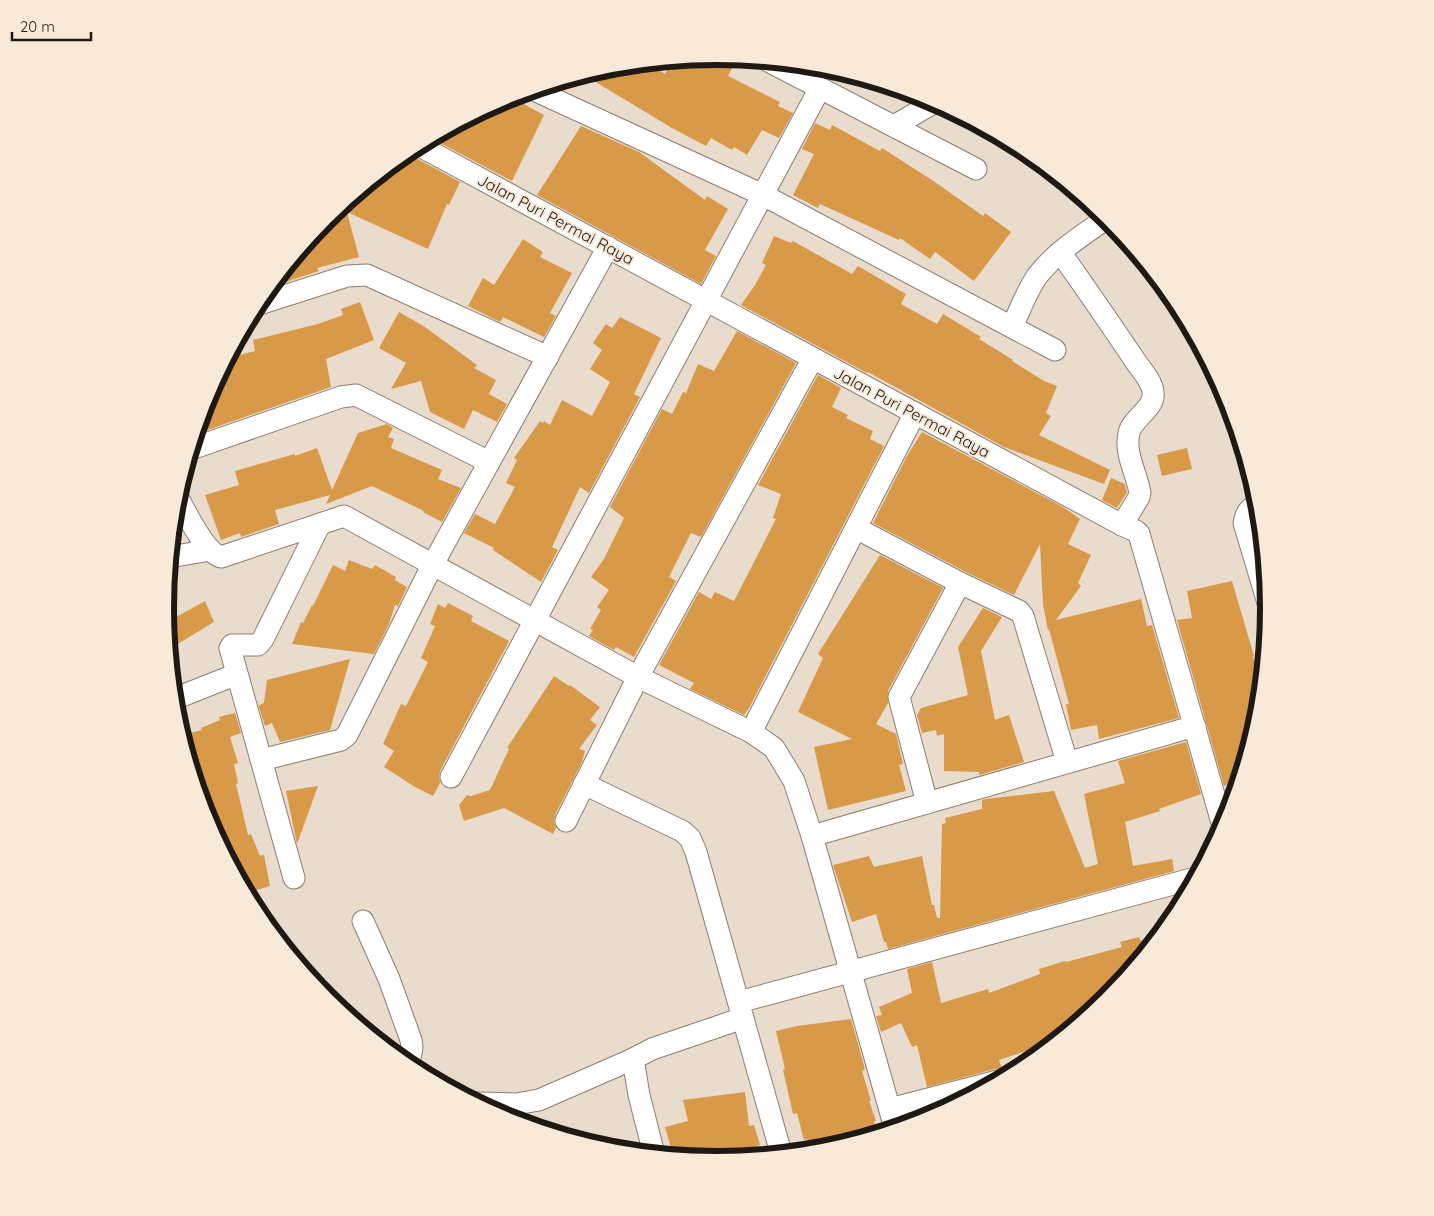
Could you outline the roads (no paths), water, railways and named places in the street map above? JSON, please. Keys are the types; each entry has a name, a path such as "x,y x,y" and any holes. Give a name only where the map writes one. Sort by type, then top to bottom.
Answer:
{"street":[{"path":"785,70 976,169"},
{"path":"451,777 820,88"},
{"path":"542,94 763,194 1055,350"},
{"path":"894,126 927,107"},
{"name":"Jalan Puri Permai Raya","path":"427,150 1136,531 1139,534 1220,814"},
{"path":"1012,327 1022,304 1038,276 1060,252 1100,223"},
{"path":"261,760 341,740 347,735 433,564 608,248"},
{"path":"1060,252 1150,382 1153,390 1153,399 1131,428 1128,435 1131,463 1140,493 1122,525"},
{"path":"270,301 347,276 367,275 548,357"},
{"path":"566,820 638,677 813,358"},
{"path":"199,447 340,397 356,395 489,462"},
{"path":"751,732 915,413"},
{"path":"183,507 210,550 216,556 221,557 344,516 638,677 751,732 774,748 784,762 794,782 812,836 893,1119 949,1099"},
{"path":"1251,508 1246,514 1244,523 1259,573"},
{"path":"294,878 230,646 258,645 263,639 320,524"},
{"path":"856,528 960,583 1019,611 1023,616 1067,762"},
{"path":"177,556 210,550"},
{"path":"927,803 899,697 960,583"},
{"path":"182,697 237,674"},
{"path":"812,836 1195,726"},
{"path":"584,784 682,831 690,838 696,852 779,1147"},
{"path":"495,1103 516,1104 539,1100 741,1010 851,971 1187,880"},
{"path":"363,921 389,979 411,1040 412,1047 409,1055"},
{"path":"633,1059 639,1095 652,1147"}]}
